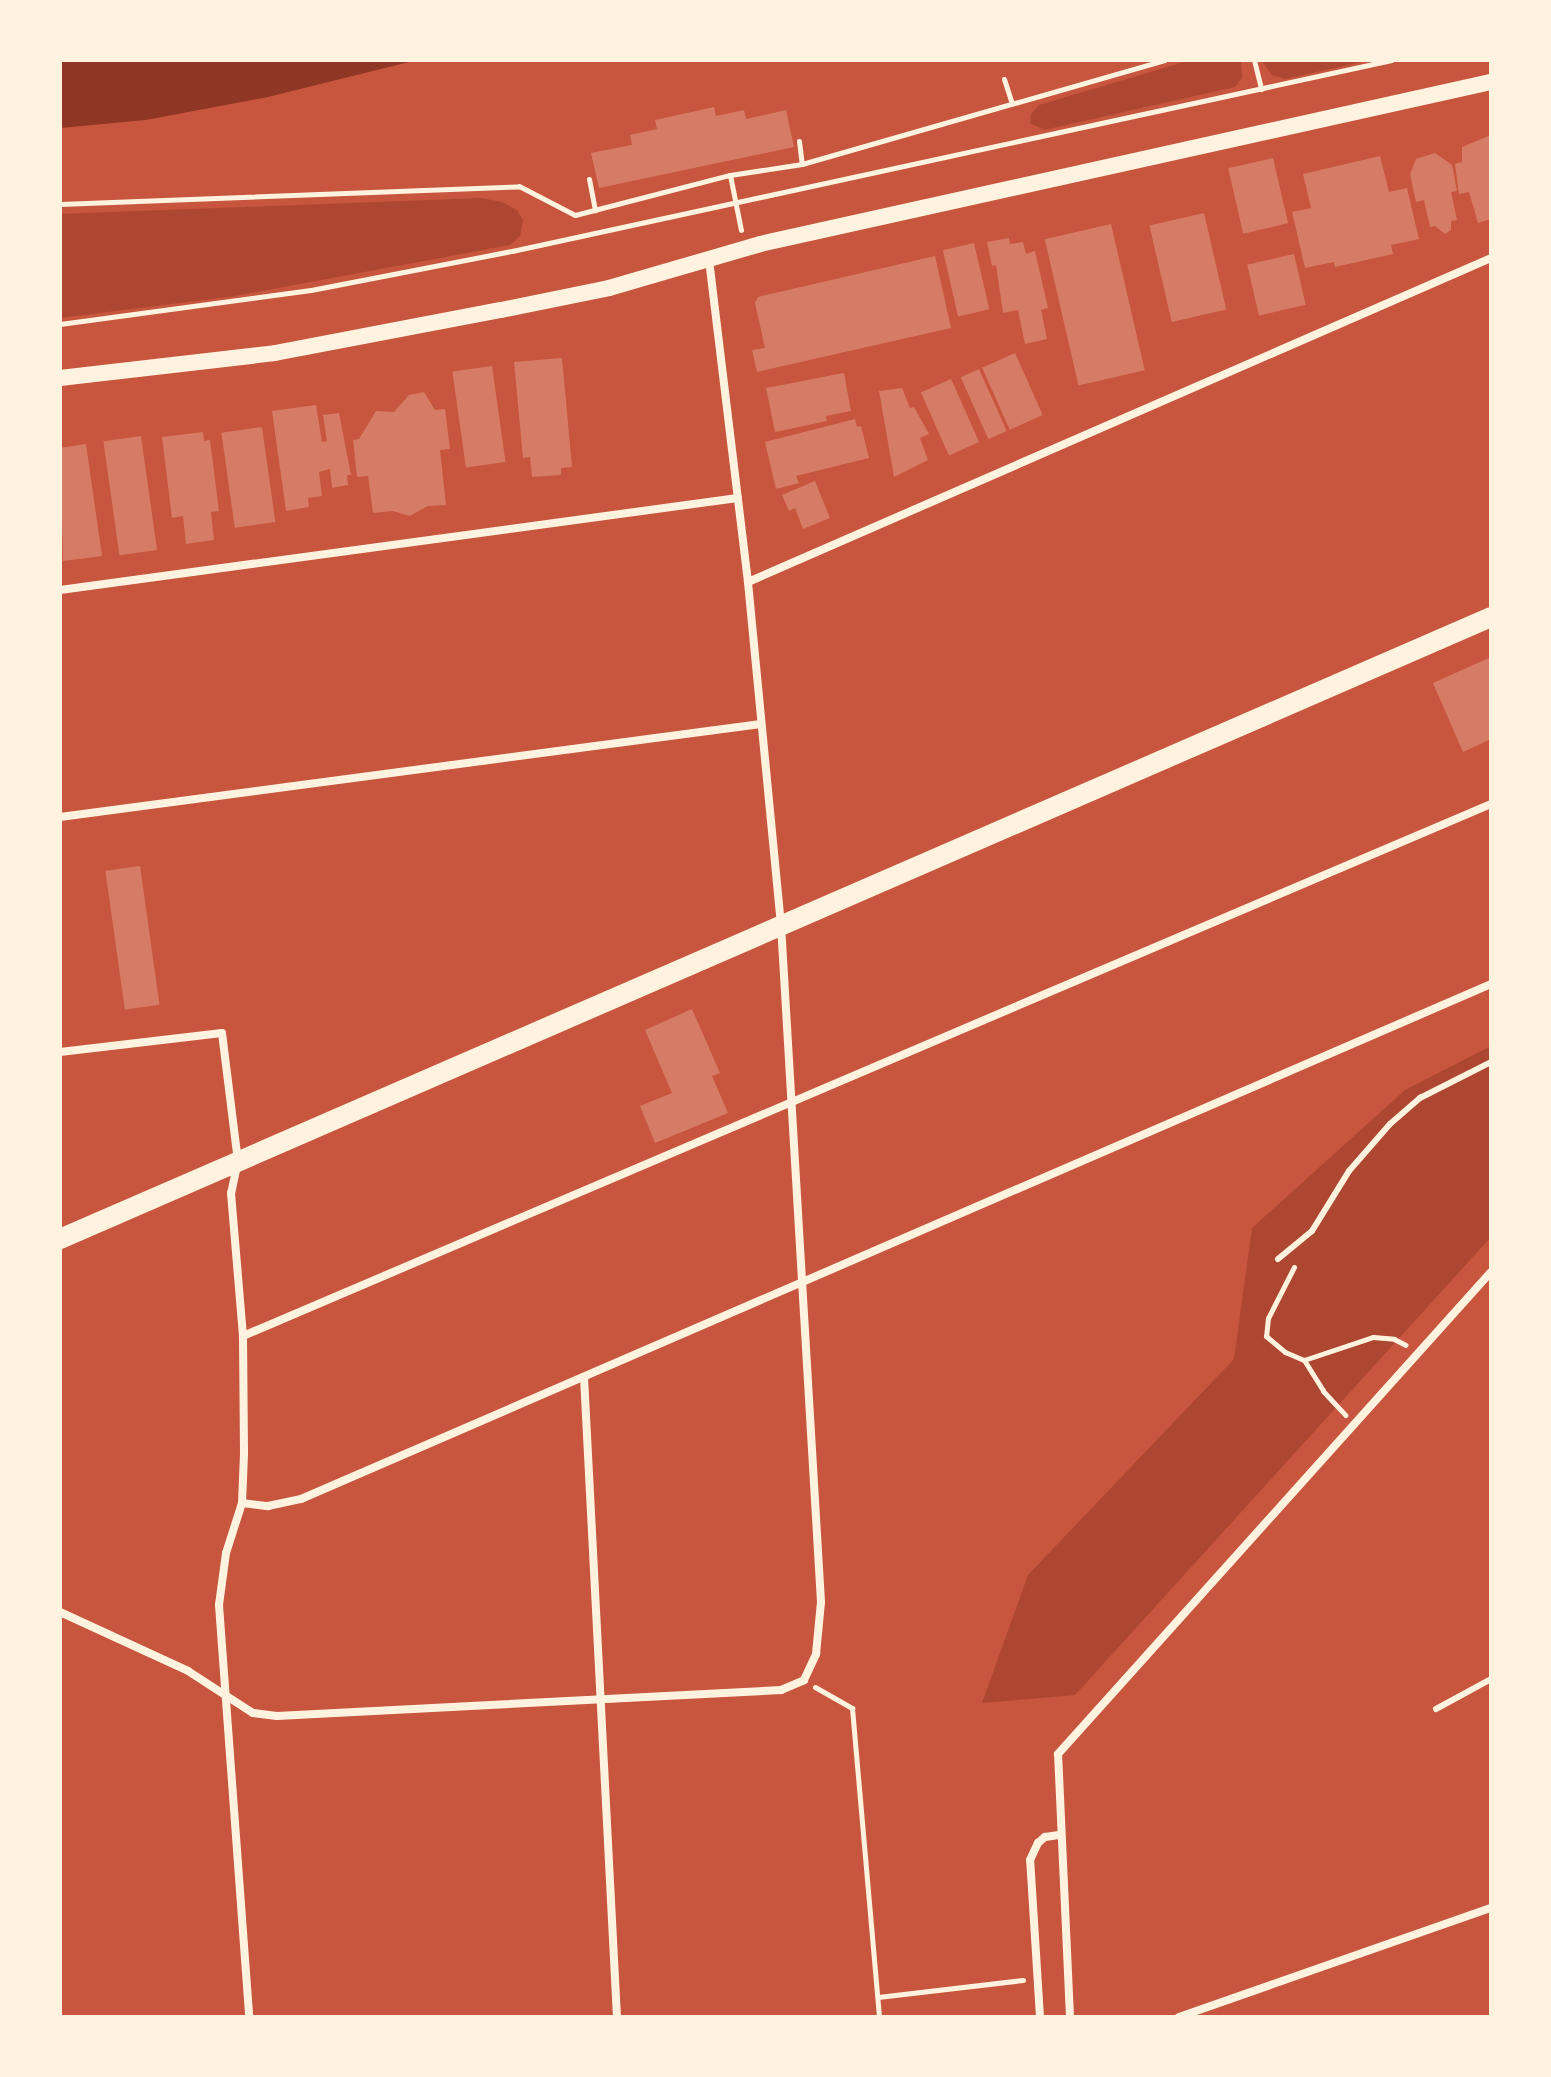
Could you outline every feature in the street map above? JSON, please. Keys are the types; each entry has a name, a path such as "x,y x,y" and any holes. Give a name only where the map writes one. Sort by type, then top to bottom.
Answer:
{"main road":[{"path":"60,378 275,353 609,288 760,244 1491,82"},
{"path":"60,1239 1491,617"}],"street":[{"path":"748,582 1491,258"},
{"path":"60,1612 188,1671 253,1713 277,1716 781,1690 804,1680 816,1654 821,1602 789,1102 781,925 748,582 709,261"},
{"path":"60,590 738,498"},
{"path":"60,817 761,724"},
{"path":"243,1336 1491,804"},
{"path":"242,1503 268,1506 301,1499 1491,984"},
{"path":"60,1052 222,1033 238,1161 231,1193 243,1336 242,1503 226,1553 219,1605 249,2017"},
{"path":"1070,2017 1059,1835 1058,1754 1491,1272"},
{"path":"584,1377 617,2017"},
{"path":"1040,2017 1030,1860 1038,1843 1045,1837 1059,1835"},
{"path":"1179,2017 1491,1908"}],"lane":[{"path":"1278,1259 1312,1231 1349,1171 1390,1124 1420,1098 1491,1062"},
{"path":"1436,1709 1491,1679"}],"path":[{"path":"60,204 519,186 575,215 730,175 802,164 1164,60"},
{"path":"1254,60 1261,89"},
{"path":"60,324 311,290 735,204 1392,60"},
{"path":"1004,79 1012,104"},
{"path":"799,141 802,164"},
{"path":"730,175 742,235"},
{"path":"589,179 595,210"},
{"path":"1312,1231 1268,1318 1266,1336 1285,1352 1304,1360 1323,1391 1354,1425"},
{"path":"1304,1360 1373,1337 1394,1339 1421,1353"},
{"path":"804,1680 852,1708 879,2017"},
{"path":"878,1997 1037,1978"}],"shaded area":[{"path":"60,60 417,60 268,97 146,120 60,128"},
{"path":"1191,60 1241,60 1242,78 1235,87 1044,130 1030,123 1031,114 1039,105"},
{"path":"1371,60 1285,79 1272,75 1262,61"},
{"path":"481,198 502,202 517,210 523,220 520,236 510,245 235,296 60,318 60,214"},
{"path":"1491,1046 1491,1237 1075,1695 982,1703 1028,1575 1234,1359 1252,1228 1405,1090"}],"building":[{"path":"714,107 716,116 744,110 746,119 786,110 794,147 599,188 591,153 632,145 630,135 657,129 655,120"},
{"path":"1491,135 1491,219 1478,223 1469,192 1459,194 1455,164 1462,162 1462,147"},
{"path":"1435,153 1452,165 1457,191 1451,192 1457,220 1451,221 1451,230 1445,234 1435,226 1430,227 1424,200 1416,202 1410,174 1416,159"},
{"path":"1380,156 1389,192 1407,188 1419,239 1391,245 1393,254 1335,267 1334,262 1305,268 1292,212 1311,208 1303,174"},
{"path":"1273,158 1288,223 1243,234 1228,168"},
{"path":"1204,213 1226,309 1172,322 1149,226"},
{"path":"1111,224 1145,370 1078,385 1045,239"},
{"path":"1009,238 1010,244 1023,242 1026,254 1035,251 1048,308 1041,310 1047,339 1025,344 1018,310 1003,313 996,265 992,266 987,242"},
{"path":"974,243 989,309 958,316 943,250"},
{"path":"1294,254 1306,305 1259,315 1247,265"},
{"path":"935,256 951,328 757,372 752,350 765,348 755,303 758,297"},
{"path":"1015,353 1043,415 1010,430 982,368"},
{"path":"562,358 572,467 561,468 561,475 532,477 530,457 523,458 514,362"},
{"path":"492,366 505,462 466,468 452,372"},
{"path":"979,369 1007,431 988,439 961,377"},
{"path":"844,373 851,411 826,416 827,421 775,432 766,388"},
{"path":"951,379 979,442 949,455 921,392"},
{"path":"902,388 910,408 914,407 929,434 920,438 928,460 894,477 879,391"},
{"path":"424,392 435,410 445,409 450,449 440,450 446,505 428,506 410,516 393,511 373,513 368,476 357,477 353,440 359,439 376,411 394,412 409,395"},
{"path":"316,405 322,442 327,441 323,415 339,413 351,475 347,475 348,485 332,488 330,469 319,472 322,496 308,498 309,507 286,511 272,411"},
{"path":"855,419 857,427 861,426 869,458 796,476 799,483 776,489 765,442"},
{"path":"262,427 275,522 235,528 221,433"},
{"path":"203,432 204,441 210,440 219,511 211,512 214,540 186,544 183,516 172,518 162,437"},
{"path":"141,436 157,550 119,555 103,441"},
{"path":"86,444 102,556 63,561 60,448"},
{"path":"815,481 830,518 803,529 795,508 789,511 782,495"},
{"path":"1491,657 1491,739 1463,752 1433,683"},
{"path":"140,866 159,1005 125,1010 105,871"},
{"path":"692,1009 720,1073 712,1076 728,1113 655,1143 640,1106 672,1093 645,1030"}]}
